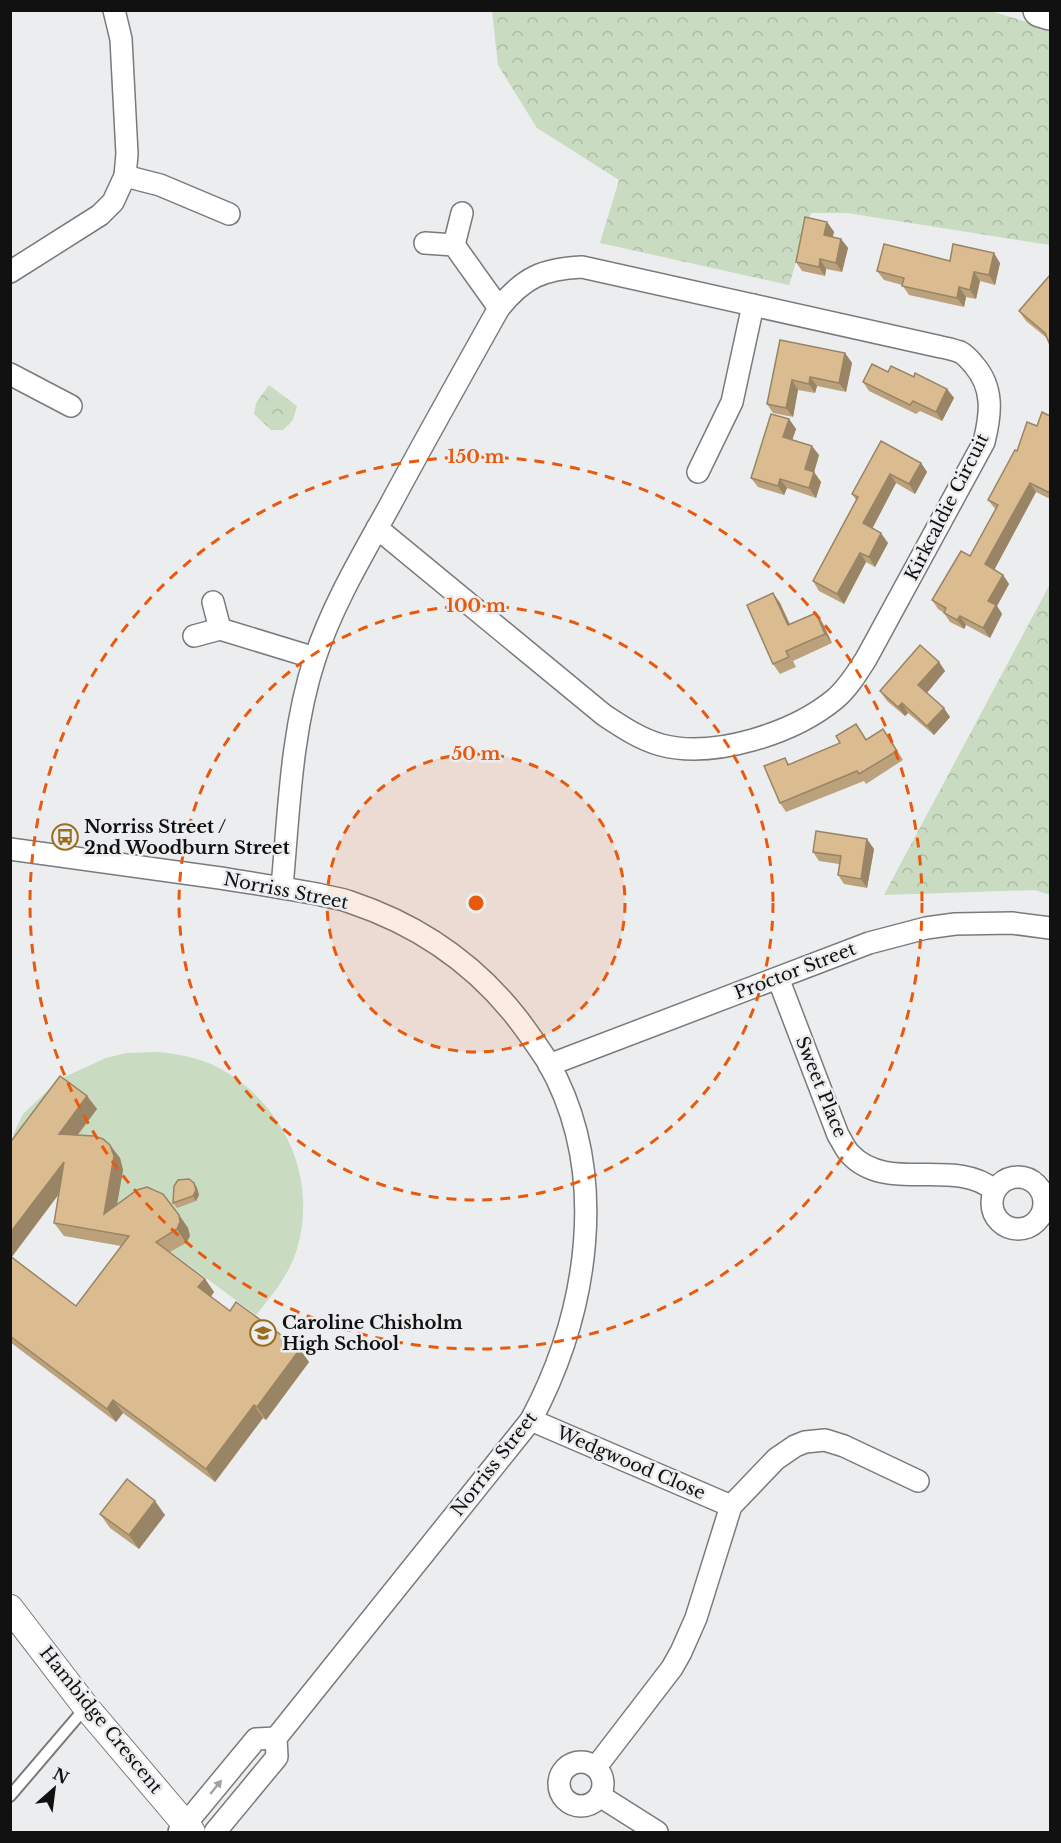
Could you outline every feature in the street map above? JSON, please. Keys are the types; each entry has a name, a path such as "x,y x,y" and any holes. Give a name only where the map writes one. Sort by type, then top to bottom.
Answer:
{"main road":[{"path":"1040,10 1050,13"}],"street":[{"path":"10,272 100,215 113,202 125,176 127,154 121,39 114,10"},
{"path":"125,176 160,185 229,213"},
{"path":"462,213 454,245 499,308"},
{"path":"425,243 454,245"},
{"name":"Kirkcaldie Circuit","path":"282,887 294,761 302,710 315,658 339,597 377,528 499,308 509,296 531,278 556,268 582,267 960,352 969,358 982,374 990,395 990,418 984,442 866,659 847,686 836,698 811,717 797,724 729,746 695,749 662,745 631,733 604,715 377,528"},
{"path":"698,472 732,402 753,305"},
{"path":"10,374 71,406"},
{"path":"213,602 220,629"},
{"path":"194,636 220,629 315,658"},
{"name":"Norriss Street","path":"10,849 282,887 348,901 397,920 442,946 502,999 535,1041 549,1065 566,1104 578,1146 585,1191 585,1237 580,1284 569,1331 543,1399 531,1420 276,1738 277,1757 215,1833"},
{"name":"Proctor Street","path":"549,1065 869,944 926,928 955,924 1012,923 1050,928"},
{"name":"Sweet Place","path":"778,978 838,1135 850,1154 868,1168 890,1173 969,1177 984,1182 994,1190"},
{"name":"Wedgwood Close","path":"531,1420 730,1506"},
{"path":"596,1767 672,1668 681,1652 696,1618 730,1506 776,1459 805,1442 825,1440 844,1446 918,1481"},
{"name":"Hambidge Crescent","path":"10,1608 81,1713"},
{"name":"Hambidge Crescent","path":"10,1636 81,1713 183,1831"},
{"path":"183,1831 256,1740 276,1738"},
{"path":"584,1762 596,1767 603,1780 600,1796 588,1805 577,1806 567,1802 559,1789 561,1773 571,1764 584,1762"},
{"path":"600,1796 657,1833"}],"lane":[{"path":"10,1796 81,1713"}],"green space":[{"path":"987,10 1050,29 1050,245 847,213 811,213 789,285 600,243 619,180 537,128 498,65 492,11"},
{"path":"269,385 297,406 293,420 283,430 271,430 254,414 256,403"},
{"path":"1050,584 1050,895 1035,890 884,895"},
{"path":"159,1052 200,1060 237,1079 258,1097 275,1118 289,1142 298,1167 303,1194 302,1221 297,1249 285,1276 256,1315 13,1135 23,1114 60,1079 106,1058 126,1053"}],"building":[{"path":"805,217 827,222 824,235 841,239 836,263 820,259 819,267 796,262"},
{"path":"884,244 950,261 953,244 994,253 989,275 974,272 970,290 959,287 957,298 902,286 904,278 877,271"},
{"path":"1050,275 1050,345 1045,333 1019,311"},
{"path":"780,340 845,353 839,383 810,377 809,384 792,380 786,408 767,404"},
{"path":"872,364 888,372 891,366 914,377 915,373 947,389 936,412 913,401 910,405 863,382"},
{"path":"1042,412 1050,416 1050,493 1030,483 985,564 1003,575 988,601 996,605 983,628 960,616 957,620 944,613 946,608 932,600 961,551 970,556 998,505 988,500 1015,450 1017,451 1027,422 1037,426"},
{"path":"771,414 789,419 783,437 812,446 805,469 814,472 809,488 780,479 778,486 751,478"},
{"path":"881,441 921,463 909,484 890,474 863,523 881,533 869,557 860,553 837,594 813,581 858,497 852,494"},
{"path":"773,593 788,625 816,613 825,634 786,651 789,657 773,664 747,605"},
{"path":"920,645 939,662 918,685 944,708 927,726 902,703 898,707 880,691"},
{"path":"856,724 866,740 883,729 897,751 859,774 857,771 780,803 764,766 785,758 788,765 840,743 836,736"},
{"path":"816,831 867,839 861,879 838,875 841,856 813,852"},
{"path":"60,1076 87,1096 59,1134 94,1136 103,1139 110,1145 114,1156 104,1214 137,1190 147,1187 163,1194 179,1215 180,1222 177,1229 156,1242 205,1279 198,1287 230,1311 236,1302 300,1349 257,1407 254,1405 206,1469 113,1400 107,1409 10,1336 10,1256 76,1306 129,1236 54,1223 64,1162 10,1233 10,1139 12,1140"},
{"path":"189,1179 194,1183 196,1190 193,1196 173,1203 174,1186 178,1180"},
{"path":"127,1479 155,1501 129,1535 100,1514"}],"place":[{"name":"Norriss Street / 2nd Woodburn Street","path":"65,837"},
{"name":"Caroline Chisholm High School","path":"263,1333"}]}
